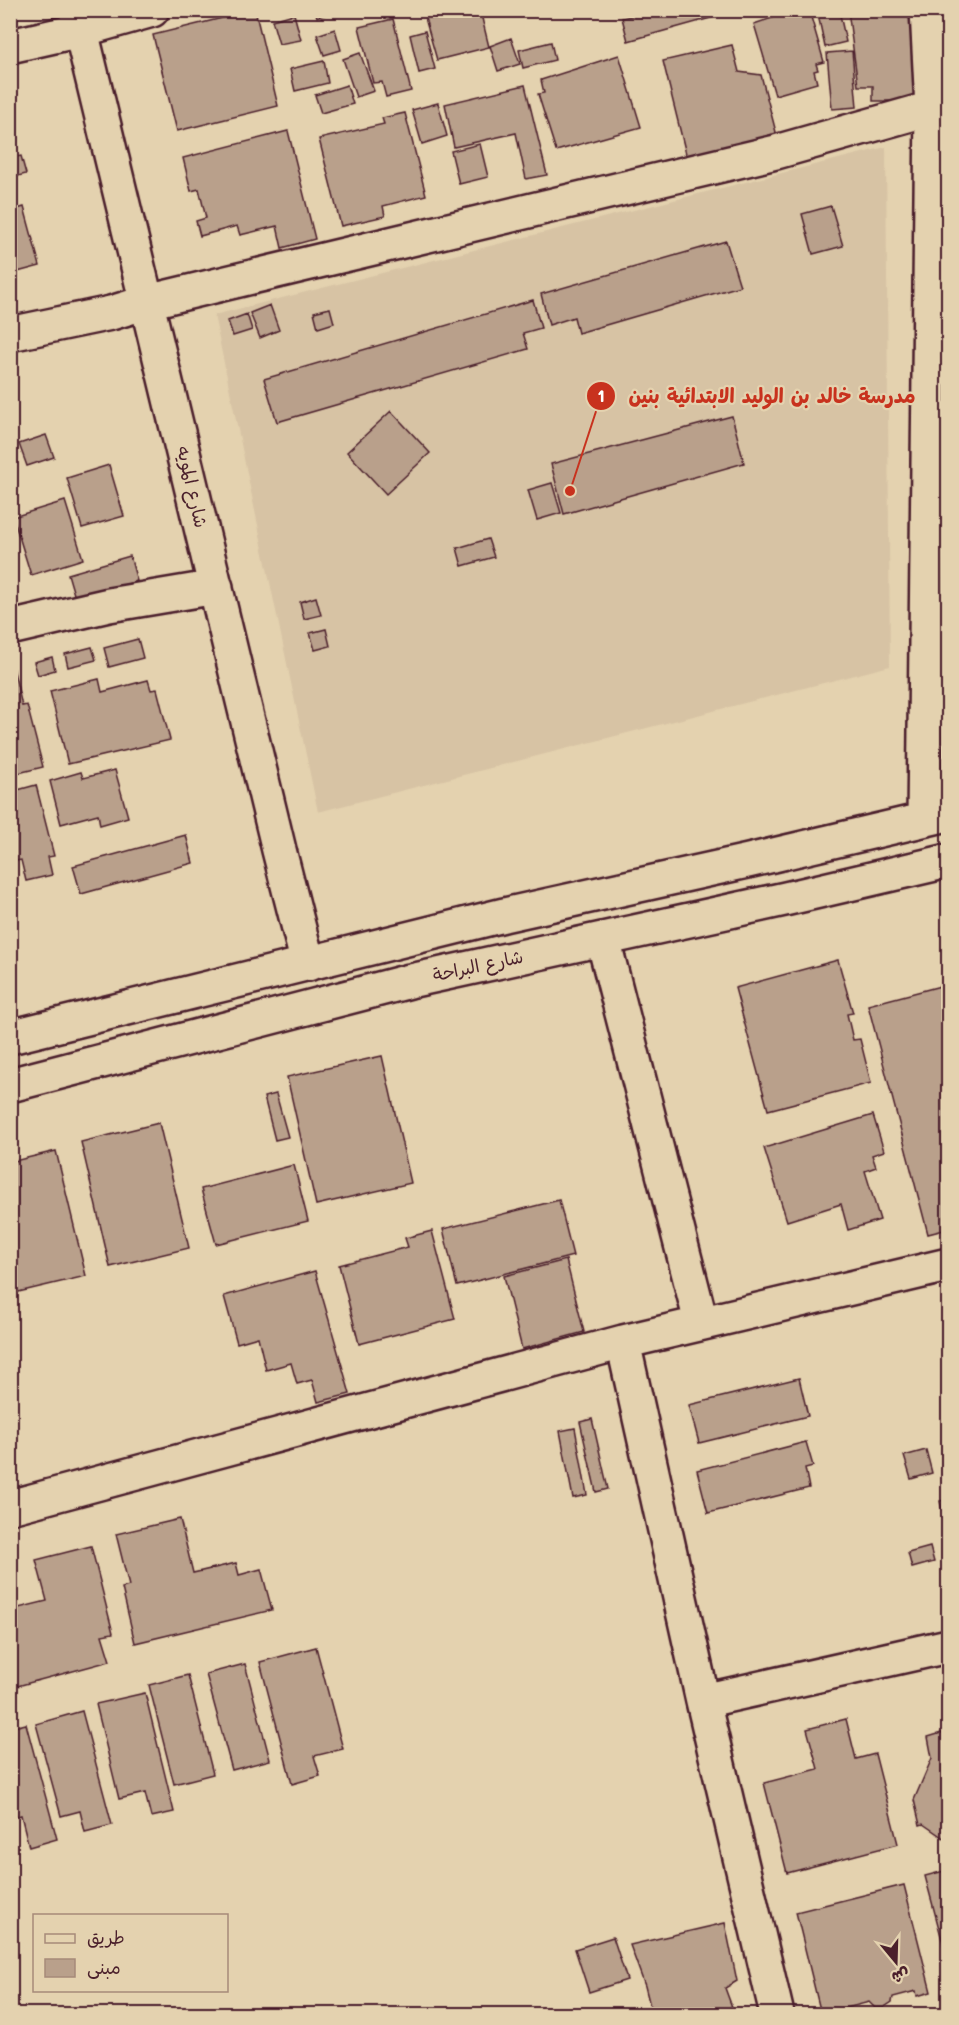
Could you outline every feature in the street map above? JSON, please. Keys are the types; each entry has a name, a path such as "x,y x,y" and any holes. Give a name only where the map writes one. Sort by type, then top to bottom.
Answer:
{"street":[{"path":"10,46 78,20 152,10"},
{"path":"10,1037 504,915 748,861 936,816 932,108 927,10"},
{"name":"شارع المويه","path":"78,20 308,964"},
{"path":"10,334 111,313 147,302 776,152 932,108"},
{"path":"10,628 109,605 216,587"},
{"name":"شارع البراحة","path":"10,1085 410,981 948,861"},
{"path":"603,939 700,1322"},
{"path":"10,1507 700,1322 948,1265"},
{"path":"623,1342 703,1701 777,2014"},
{"path":"703,1701 948,1646"}],"shaded area":[{"path":"886,147 890,666 318,812 214,315"}],"building":[{"path":"255,10 278,106 177,131 153,35"},
{"path":"315,10 336,10 336,11 317,17"},
{"path":"456,10 480,10 489,47 437,60 425,18"},
{"path":"634,10 716,10 718,16 628,41 622,18 635,15"},
{"path":"796,10 809,10 824,62 816,64 818,70 814,71 817,83 775,95 754,24"},
{"path":"817,10 839,10 846,42 825,47"},
{"path":"848,10 919,10 919,101 873,101 873,86 858,86"},
{"path":"294,14 301,40 279,44 272,20"},
{"path":"393,19 411,91 386,97 382,82 373,83 359,27"},
{"path":"335,29 341,50 324,55 317,35"},
{"path":"425,31 435,69 419,73 410,35"},
{"path":"511,38 520,64 498,71 490,46"},
{"path":"551,42 555,60 523,68 519,50"},
{"path":"732,45 739,72 761,75 777,136 687,158 663,61"},
{"path":"852,51 857,107 832,109 827,53"},
{"path":"360,53 374,91 356,97 343,59"},
{"path":"619,55 641,127 556,151 538,94 544,93 541,80"},
{"path":"324,61 328,83 295,91 290,69"},
{"path":"347,85 353,104 321,113 315,95"},
{"path":"525,85 547,175 526,179 516,133 454,147 445,104"},
{"path":"438,103 447,136 422,144 412,110"},
{"path":"405,113 426,195 383,206 385,216 341,226 319,139 384,124 382,118"},
{"path":"288,131 315,239 282,248 277,226 240,235 237,226 200,236 196,221 206,218 199,189 191,191 183,158"},
{"path":"480,144 488,177 459,184 451,151"},
{"path":"21,156 26,174 10,178 10,158"},
{"path":"831,206 843,246 813,254 802,214"},
{"path":"24,207 40,266 10,274 10,211"},
{"path":"726,241 740,286 578,333 574,317 549,325 541,294"},
{"path":"533,300 541,328 523,333 528,349 277,422 264,379"},
{"path":"270,305 279,330 260,338 250,313"},
{"path":"330,308 334,323 318,328 314,312"},
{"path":"247,314 252,330 233,336 228,321"},
{"path":"391,411 430,453 386,494 347,452"},
{"path":"732,416 744,463 564,514 551,464"},
{"path":"46,435 54,457 27,466 19,444"},
{"path":"109,465 124,516 82,528 67,478"},
{"path":"552,483 561,513 537,520 528,490"},
{"path":"65,501 83,559 31,575 13,517"},
{"path":"488,539 494,557 462,566 457,548"},
{"path":"130,556 137,581 114,588 78,608 68,574"},
{"path":"316,597 321,615 304,619 300,602"},
{"path":"326,629 330,646 315,650 310,633"},
{"path":"138,639 143,658 109,667 104,648"},
{"path":"92,647 96,660 68,667 65,654"},
{"path":"52,657 55,670 38,675 34,662"},
{"path":"13,667 22,706 27,705 43,767 10,775 10,668"},
{"path":"99,679 102,692 148,680 151,690 157,689 170,740 68,764 50,691"},
{"path":"115,770 128,817 100,825 98,814 61,824 50,781 81,772 83,778"},
{"path":"36,785 54,856 48,857 52,875 26,881 21,860 10,862 10,792"},
{"path":"186,835 193,863 81,894 73,866"},
{"path":"838,960 853,1013 847,1014 853,1040 860,1039 871,1083 768,1110 735,988"},
{"path":"948,984 948,1229 928,1234 868,1005"},
{"path":"382,1056 411,1183 316,1205 287,1077"},
{"path":"276,1094 288,1137 275,1140 264,1097"},
{"path":"873,1115 884,1151 872,1155 876,1167 865,1171 880,1220 848,1230 841,1204 787,1221 764,1148"},
{"path":"159,1123 189,1248 110,1267 81,1142"},
{"path":"56,1151 86,1276 10,1294 10,1162"},
{"path":"294,1165 308,1221 216,1244 201,1189"},
{"path":"559,1200 573,1256 457,1286 443,1229"},
{"path":"432,1231 455,1319 359,1344 339,1265 408,1247 405,1238"},
{"path":"566,1260 584,1332 522,1349 504,1276"},
{"path":"315,1271 350,1394 318,1402 312,1380 297,1384 291,1363 266,1370 258,1337 237,1343 224,1296"},
{"path":"799,1378 808,1416 699,1443 689,1405"},
{"path":"592,1419 608,1489 596,1492 580,1422"},
{"path":"575,1428 587,1495 573,1498 560,1431"},
{"path":"806,1442 813,1466 805,1468 809,1488 708,1513 697,1470"},
{"path":"926,1450 932,1473 911,1479 904,1456"},
{"path":"948,1499 948,1540 940,1501"},
{"path":"180,1519 193,1573 236,1563 239,1575 261,1569 272,1610 135,1643 122,1588 129,1586 116,1534"},
{"path":"91,1546 113,1633 102,1635 110,1661 10,1688 10,1610 47,1601 36,1560"},
{"path":"930,1547 934,1562 912,1568 908,1553"},
{"path":"316,1647 343,1749 314,1756 320,1776 292,1784 260,1662"},
{"path":"245,1664 270,1760 232,1770 206,1674"},
{"path":"188,1675 213,1774 174,1784 149,1685"},
{"path":"145,1693 174,1812 151,1817 145,1793 119,1799 96,1704"},
{"path":"82,1711 112,1825 85,1832 80,1811 61,1816 36,1724"},
{"path":"846,1719 856,1759 875,1754 898,1844 787,1873 764,1783 818,1769 807,1729"},
{"path":"26,1724 57,1839 29,1847 21,1815 10,1818 10,1728"},
{"path":"948,1731 948,1841 923,1824 920,1825 914,1800 932,1758 928,1737"},
{"path":"948,1870 948,1950 945,1951 925,1876"},
{"path":"904,1885 931,1992 917,1996 916,1991 893,1997 892,2002 883,2008 875,2008 869,2002 835,2011 836,2014 821,2014 796,1912"},
{"path":"725,1923 737,1981 725,1988 732,2007 710,2014 652,2014 645,1986 630,1945"},
{"path":"613,1937 627,1980 589,1992 575,1949"}],"place":[{"name":"مدرسة خالد بن الوليد الابتدائية بنين","path":"570,491"}]}
